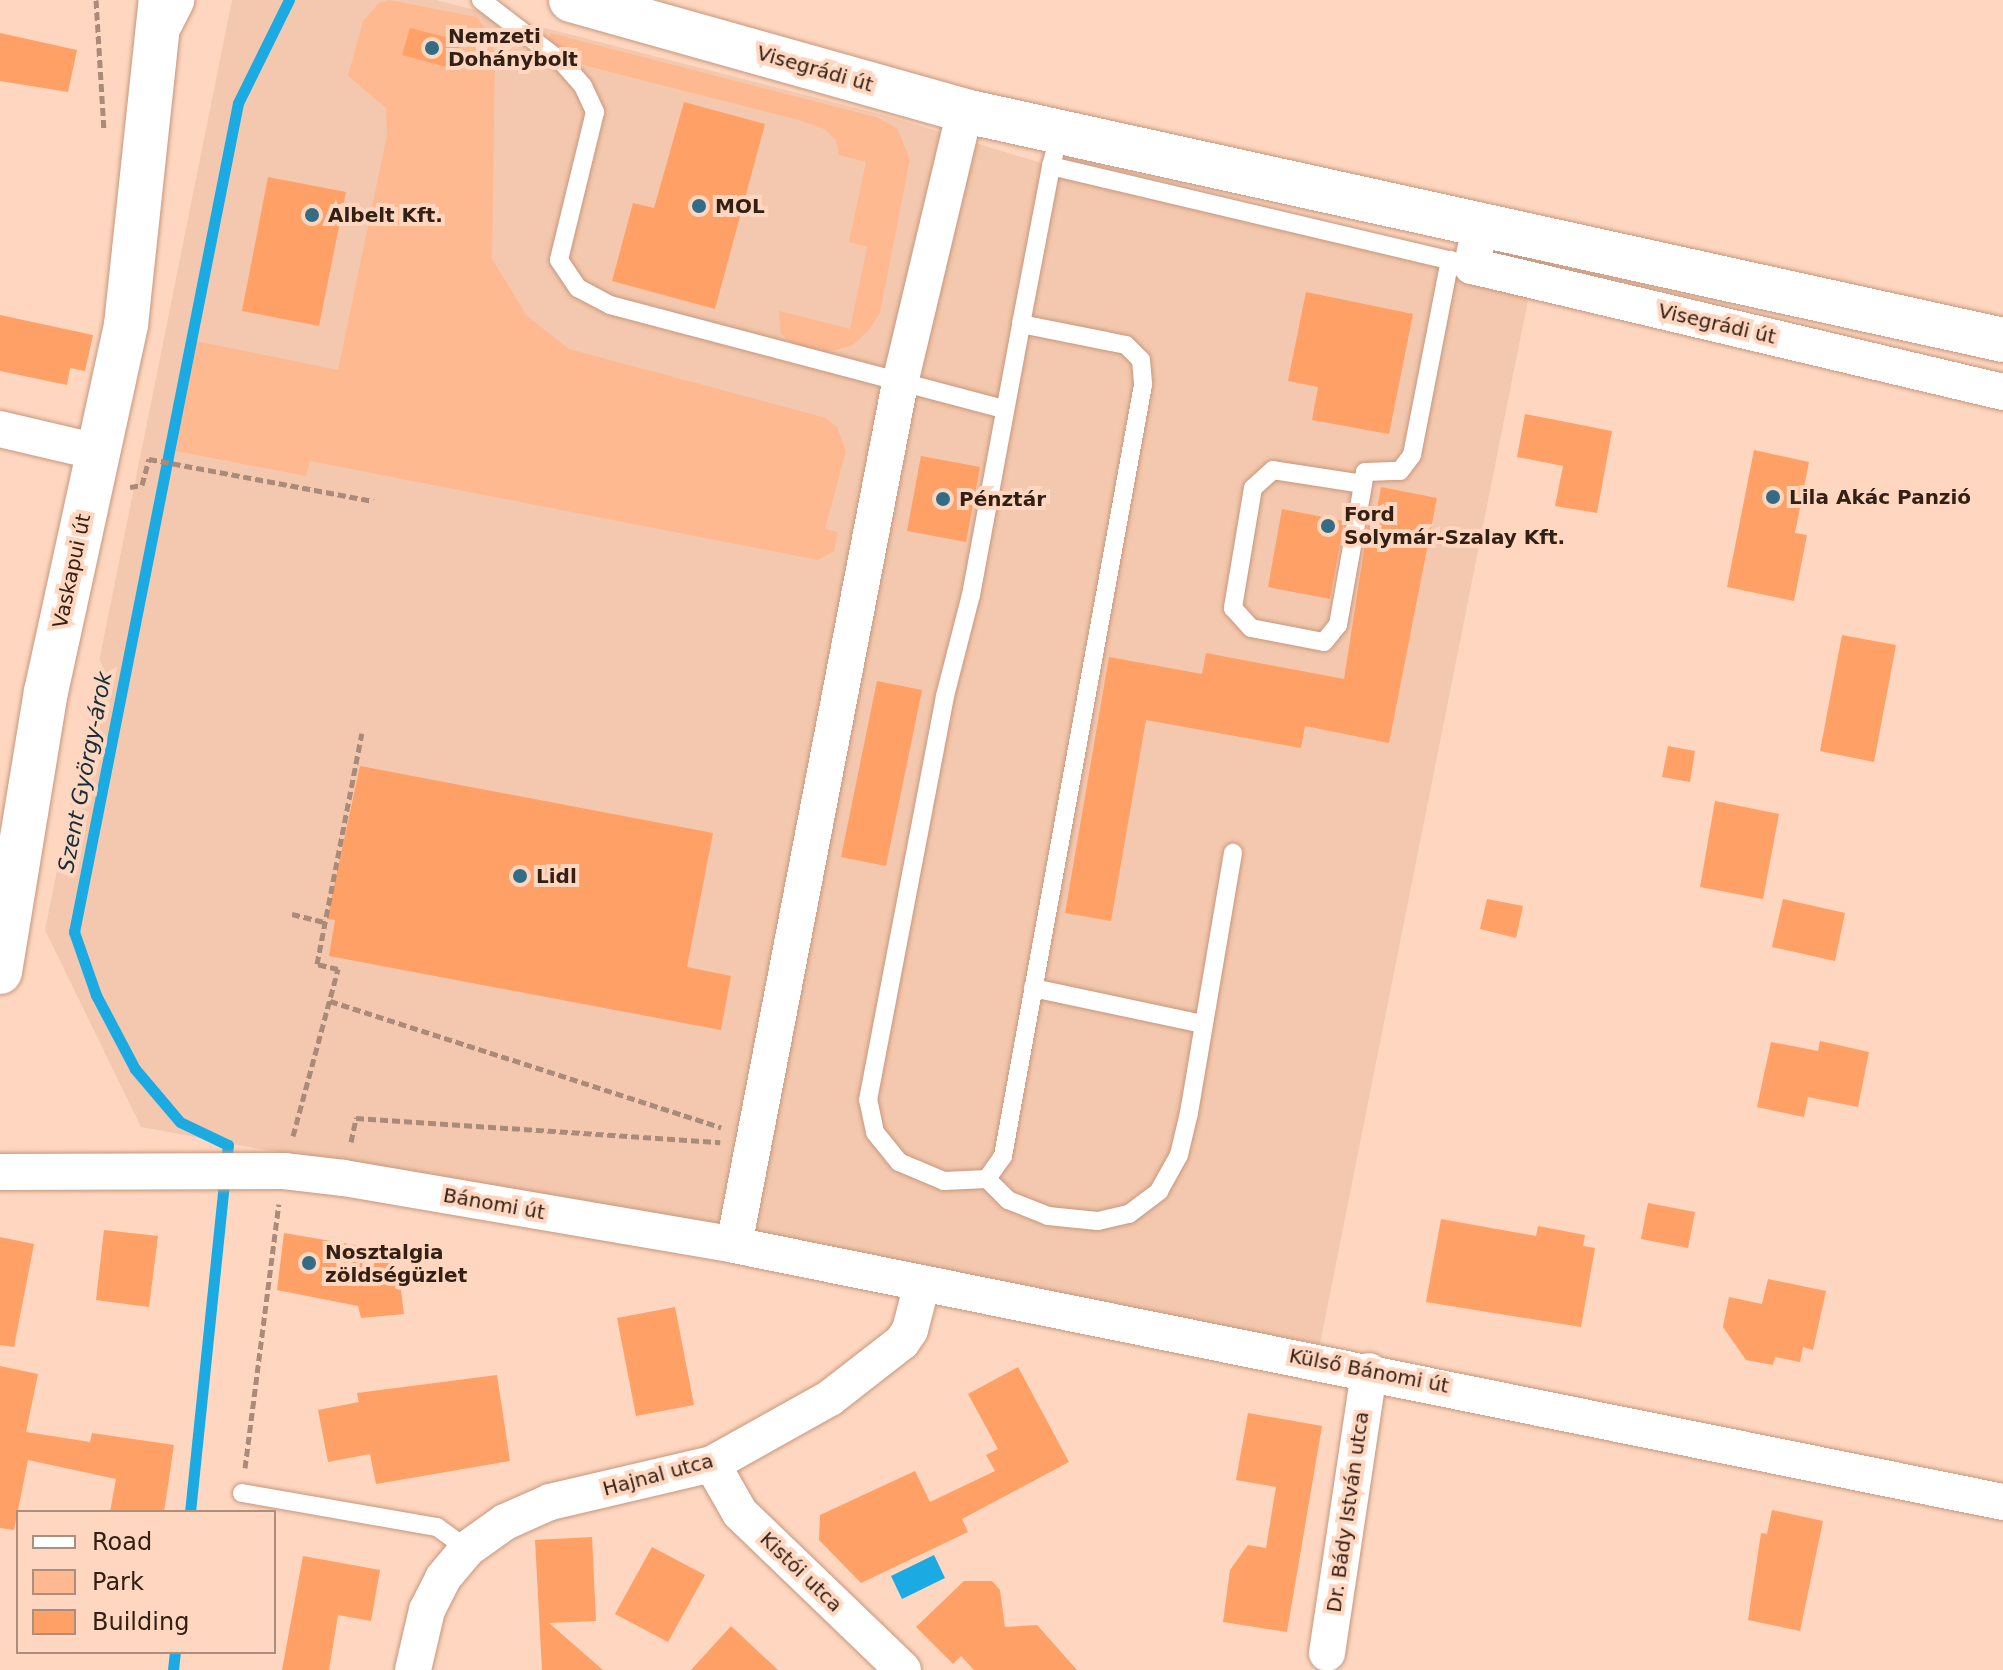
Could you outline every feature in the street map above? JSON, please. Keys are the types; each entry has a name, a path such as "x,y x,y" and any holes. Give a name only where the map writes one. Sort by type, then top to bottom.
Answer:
{"main road":[{"name":"Visegrádi út","path":"571,0 965,111 1056,149 1467,250 2003,340"},
{"name":"Vaskapui út","path":"0,972 46,692 126,325 158,6"}],"street":[{"path":"734,1245 900,383 965,111"},
{"name":"Visegrádi út","path":"1467,250 2003,392"},
{"path":"0,429 98,452"},
{"path":"0,1145 45,1171"},
{"path":"0,1172 268,1171"},
{"name":"Bánomi út","path":"268,1171 344,1178 734,1245"},
{"name":"Külső Bánomi út","path":"734,1245 1369,1371 2003,1502"},
{"name":"Hajnal utca","path":"413,1670 427,1610 443,1578 467,1549 505,1522 550,1502 712,1464 830,1398 902,1342 910,1330 922,1284"},
{"name":"Dr. Bády István utca","path":"1327,1653 1369,1371"},
{"name":"Kistói utca","path":"712,1464 740,1513 903,1670"}],"lane":[{"path":"481,0 563,63 583,86 595,112 559,260 578,288 610,305 1005,409"},
{"path":"1056,149 868,1100 875,1132 899,1162 944,1181 987,1179 1008,1200 1048,1216 1098,1221 1129,1214 1159,1191 1179,1155 1233,853"},
{"path":"1363,484 1273,470 1253,488 1233,608 1251,628 1324,642 1338,625 1363,484 1365,472 1400,471 1412,455 1467,250"},
{"path":"987,1179 1003,1156 1143,385 1141,360 1126,345 1021,324"},
{"path":"1033,988 1203,1024"},
{"path":"242,1493 437,1527 467,1549"}],"path":[{"path":"96,0 104,137"},
{"path":"149,459 373,501"},
{"path":"242,1493 268,1171 330,1001 338,969 317,964 362,733"},
{"path":"292,914 324,922"},
{"path":"330,1001 726,1129 724,1142 356,1118 344,1178"}],"shaded area":[{"path":"232,0 436,0 891,117 1051,166 1532,280 1320,1344 141,1127 45,930"}],"green space":[{"path":"389,0 477,17 488,33 495,54 492,259 527,316 569,349 826,418 837,427 846,451 825,529 838,532 834,551 818,560 310,461 306,476 176,451 196,341 338,370 387,135 386,108 348,76 363,21 379,3"},
{"path":"550,33 876,117 897,128 910,159 880,313 869,330 853,345 821,354 792,345 780,332 779,311 850,329 867,247 849,242 866,162 839,155 836,140 824,129 802,121 587,66 563,55 550,42"}],"water":[{"path":"934,1555 945,1578 902,1599 891,1576"}],"building":[{"name":"Nemzeti Dohánybolt","path":"410,28 461,41 454,69 402,55"},
{"path":"0,33 77,50 68,92 0,81"},
{"name":"MOL","path":"684,102 765,124 715,309 612,281 633,203 654,208"},
{"path":"268,177 346,192 319,326 242,311"},
{"path":"1306,292 1413,314 1389,434 1312,420 1318,387 1288,381"},
{"path":"0,315 93,335 85,371 70,368 67,385 0,371"},
{"path":"1525,414 1612,431 1597,513 1555,506 1563,466 1517,457"},
{"name":"Lila Akác Panzió","path":"1754,450 1809,462 1795,533 1807,535 1794,601 1727,587"},
{"name":"Pénztár","path":"921,456 980,467 966,542 907,531"},
{"path":"1381,487 1437,498 1389,743 1305,726 1301,748 1146,720 1111,921 1065,913 1109,657 1202,674 1206,653 1344,679 1368,525 1374,526"},
{"path":"1282,509 1344,521 1330,599 1268,587"},
{"path":"1842,635 1896,645 1874,762 1820,751"},
{"path":"877,681 922,690 886,866 841,857"},
{"path":"1668,746 1695,751 1690,782 1662,777"},
{"name":"Lidl","path":"360,766 713,833 687,967 731,976 721,1030 329,956 335,920 327,919"},
{"path":"1715,801 1779,814 1763,899 1700,887"},
{"path":"1487,899 1523,906 1516,938 1480,929"},
{"path":"1783,899 1845,913 1835,961 1772,947"},
{"path":"1820,1041 1869,1052 1858,1107 1808,1097 1804,1117 1757,1107 1771,1042 1818,1051"},
{"path":"1648,1203 1695,1212 1688,1248 1641,1239"},
{"path":"1441,1219 1536,1236 1538,1226 1585,1235 1583,1246 1595,1248 1581,1327 1426,1302"},
{"path":"104,1230 158,1236 149,1307 96,1300"},
{"path":"284,1233 396,1252 404,1314 361,1318 358,1306 277,1290"},
{"path":"0,1237 34,1244 14,1347 0,1345"},
{"path":"1768,1279 1826,1291 1813,1350 1803,1347 1800,1362 1775,1357 1773,1365 1746,1360 1723,1327 1729,1297 1762,1304"},
{"path":"675,1307 694,1405 636,1416 617,1318"},
{"path":"0,1366 38,1374 26,1432 90,1442 92,1433 174,1445 164,1510 110,1510 116,1479 28,1460 14,1530 0,1528"},
{"path":"1018,1367 1069,1462 962,1519 968,1532 861,1583 819,1540 820,1515 915,1471 930,1502 995,1471 986,1455 998,1449 968,1394"},
{"path":"497,1375 510,1461 376,1484 370,1454 328,1462 318,1410 359,1402 357,1393"},
{"path":"1248,1413 1322,1426 1287,1632 1223,1622 1230,1570 1248,1545 1266,1548 1276,1487 1236,1480"},
{"path":"1772,1510 1823,1521 1800,1631 1748,1620 1761,1533 1767,1534"},
{"path":"592,1537 596,1621 549,1623 603,1670 542,1670 535,1540"},
{"path":"652,1547 705,1575 668,1642 615,1614"},
{"path":"303,1556 380,1570 371,1621 338,1615 329,1670 282,1670"},
{"path":"964,1581 992,1581 1000,1590 1005,1627 1037,1625 1077,1670 974,1670 961,1656 953,1664 916,1627"},
{"path":"731,1626 778,1670 691,1670"}],"waterway":[{"name":"Szent György-árok","path":"190,1510 228,1145 180,1122 135,1069 96,995 74,932 238,103 289,0"},
{"name":"Szent György-árok","path":"173,1670 175,1654"}],"place":[{"name":"Nemzeti Dohánybolt","path":"432,48"},
{"name":"MOL","path":"699,206"},
{"name":"Albelt Kft.","path":"312,215"},
{"name":"Lila Akác Panzió","path":"1773,497"},
{"name":"Pénztár","path":"943,499"},
{"name":"Ford Solymár-Szalay Kft.","path":"1328,526"},
{"name":"Lidl","path":"520,876"},
{"name":"Nosztalgia zöldségüzlet","path":"309,1263"}]}
